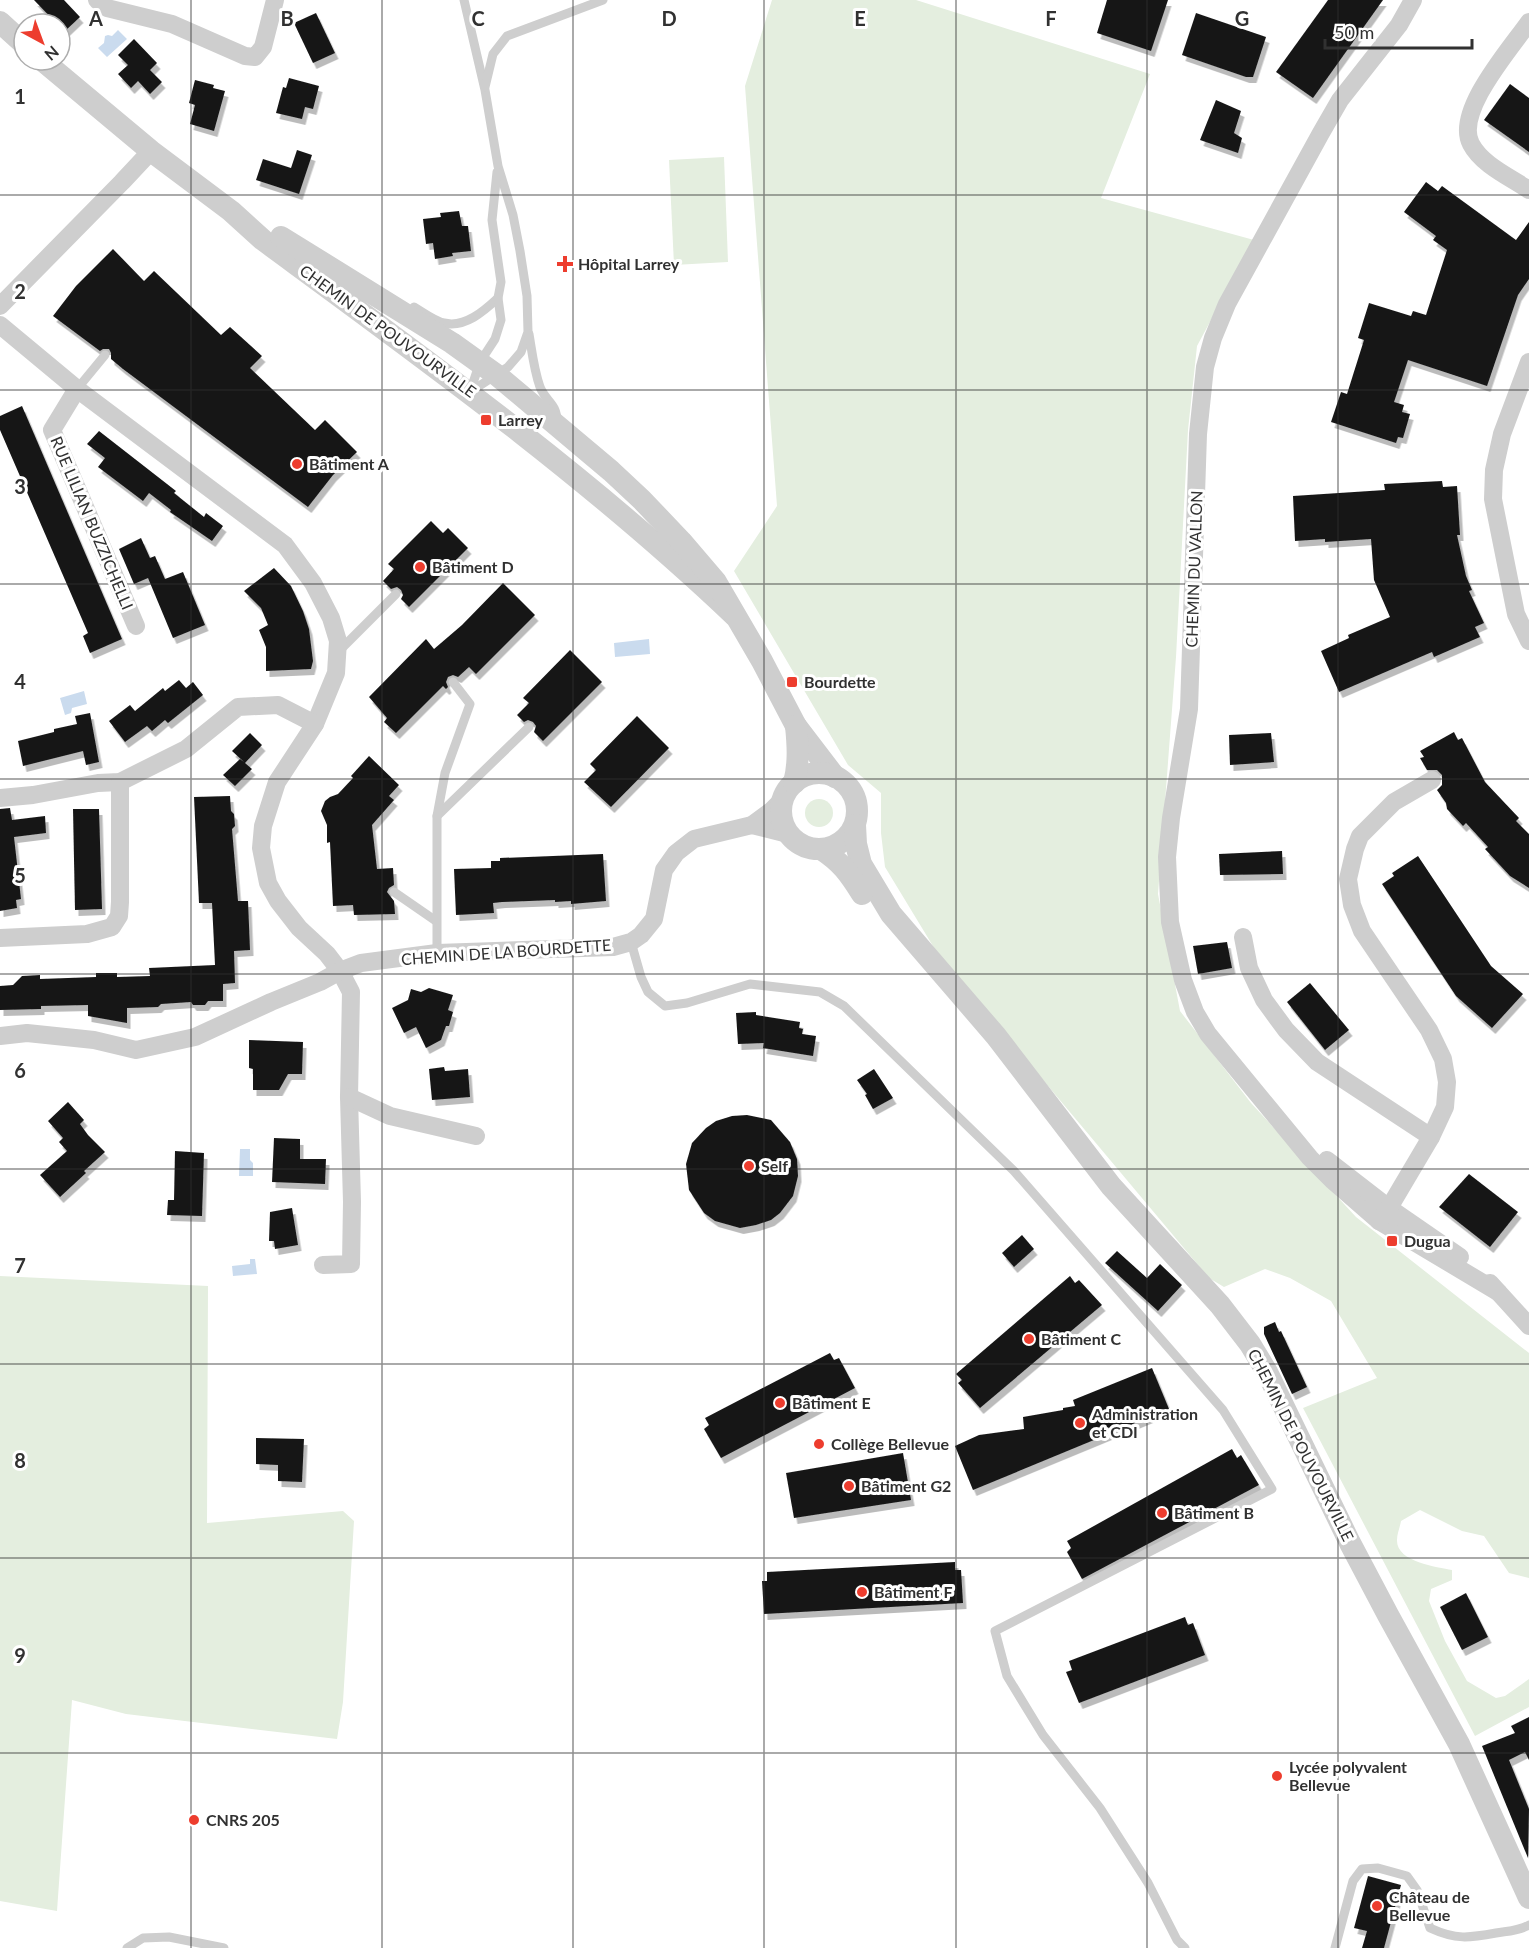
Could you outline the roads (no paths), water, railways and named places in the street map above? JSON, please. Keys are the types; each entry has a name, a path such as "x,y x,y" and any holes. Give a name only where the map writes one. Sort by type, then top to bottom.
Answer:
{"street":[{"path":"97,0 107,8 172,24 244,56 255,57 263,47 275,0"},
{"name":"CHEMIN DU VALLON","path":"1413,0 1398,25 1340,100 1227,304 1213,338 1205,367 1201,394 1190,689 1182,756 1170,818 1167,857 1170,922 1183,980 1195,1012 1255,1093 1310,1158 1384,1214 1469,1263 1529,1326"},
{"name":"CHEMIN DU VALLON","path":"1398,25 1423,0"},
{"path":"0,22 12,33"},
{"path":"1529,22 1476,98 1467,122 1470,143 1485,160 1529,190"},
{"name":"CHEMIN DE POUVOURVILLE","path":"56,72 151,151 231,211 263,240 470,392 632,523 735,616"},
{"path":"0,306 151,151"},
{"name":"CHEMIN DE POUVOURVILLE","path":"231,211 266,228 397,308 498,376 611,471 681,541 716,582 762,661 796,726 835,777 853,794 857,806 856,844 861,864 891,914 1022,1068 1111,1186 1220,1305 1250,1344 1267,1372 1388,1615 1459,1744 1529,1898"},
{"path":"0,325 77,389 285,545 313,583 331,618 338,641 336,673 315,724 277,782 263,826 261,848 268,883 278,901 299,928 327,954 340,971 351,992 349,1097 351,1264 323,1265"},
{"path":"1529,362 1502,434 1494,470 1493,499 1516,614 1529,641"},
{"name":"RUE LILIAN BUZZICHELLI","path":"77,389 52,430 135,626"},
{"path":"0,798 33,795 98,783 120,782 186,749 238,707 278,705 315,724"},
{"name":"CHEMIN DE POUVOURVILLE","path":"796,726 798,769 782,816 788,834 803,846 821,849 836,859 849,872 874,915 887,930 918,961 952,987"},
{"path":"789,790 801,778 818,774 835,777"},
{"path":"1384,1214 1431,1137 1445,1107 1447,1082 1443,1059 1429,1030 1362,931 1352,905 1348,879 1360,836 1394,802 1432,780"},
{"path":"0,938 87,934 112,927 119,916 120,902 120,782"},
{"name":"CHEMIN DE LA BOURDETTE","path":"0,1036 27,1033 94,1040 136,1050 195,1037 361,963 437,953 613,947 631,942 641,935 654,919 664,870 676,853 694,839 752,825 771,811 789,790"},
{"name":"CHEMIN DE LA BOURDETTE","path":"752,825 788,834"},
{"path":"821,849 838,844 845,839 855,825"},
{"path":"1243,937 1249,968 1264,1000 1286,1030 1317,1062 1431,1137"},
{"path":"349,1097 390,1116 476,1137"}],"lane":[{"path":"464,0 485,90 498,166 492,220 501,282 498,298 501,320 495,339 480,363 470,392"},
{"path":"485,90 494,54 507,36 603,0"},
{"name":"CHEMIN DE POUVOURVILLE","path":"498,166 513,215 520,251 534,368 541,390 557,411 557,425"},
{"path":"397,308 410,305 444,323 463,321 482,314 498,298"},
{"path":"470,392 498,376 508,367 521,352 528,332"},
{"path":"77,389 105,355"},
{"path":"338,652 396,594"},
{"path":"437,953 438,816 445,772 470,704 453,682"},
{"path":"438,816 529,727"},
{"path":"394,891 436,921"},
{"path":"631,942 648,992 665,1006 687,1003 750,984 820,993 853,1013 1014,1171 1120,1291 1223,1410 1272,1489 995,1631 1007,1676 1043,1735 1106,1817 1148,1883 1177,1940 1185,1948"},
{"path":"1335,1948 1353,1881 1362,1869 1378,1868 1407,1876 1417,1890 1430,1929 1446,1935 1472,1938 1521,1929 1529,1925"},
{"path":"127,1948 143,1938 169,1937 224,1948"}],"water":[{"path":"118,30 127,39 107,57 98,48 104,43 105,36 112,36"},
{"path":"649,639 650,654 615,657 614,643"},
{"path":"84,691 87,704 72,708 71,713 65,715 60,698"},
{"path":"240,1149 250,1149 253,1176 239,1176"},
{"path":"250,1259 255,1259 257,1274 233,1276 232,1266 250,1264"}],"place":[{"name":"Hôpital Larrey","path":"565,264"},
{"name":"Larrey","path":"486,420"},
{"name":"Bâtiment A","path":"297,464"},
{"name":"Bâtiment D","path":"420,567"},
{"name":"Bourdette","path":"792,682"},
{"name":"Self","path":"749,1166"},
{"name":"Dugua","path":"1392,1241"},
{"name":"Bâtiment C","path":"1029,1339"},
{"name":"Bâtiment E","path":"780,1403"},
{"name":"Administration et CDI","path":"1080,1423"},
{"name":"Collège Bellevue","path":"819,1444"},
{"name":"Bâtiment G2","path":"849,1486"},
{"name":"Bâtiment B","path":"1162,1513"},
{"name":"Bâtiment F","path":"862,1592"},
{"name":"Lycée polyvalent Bellevue","path":"1277,1776"},
{"name":"CNRS 205","path":"194,1820"},
{"name":"Château de Bellevue","path":"1377,1906"}]}
